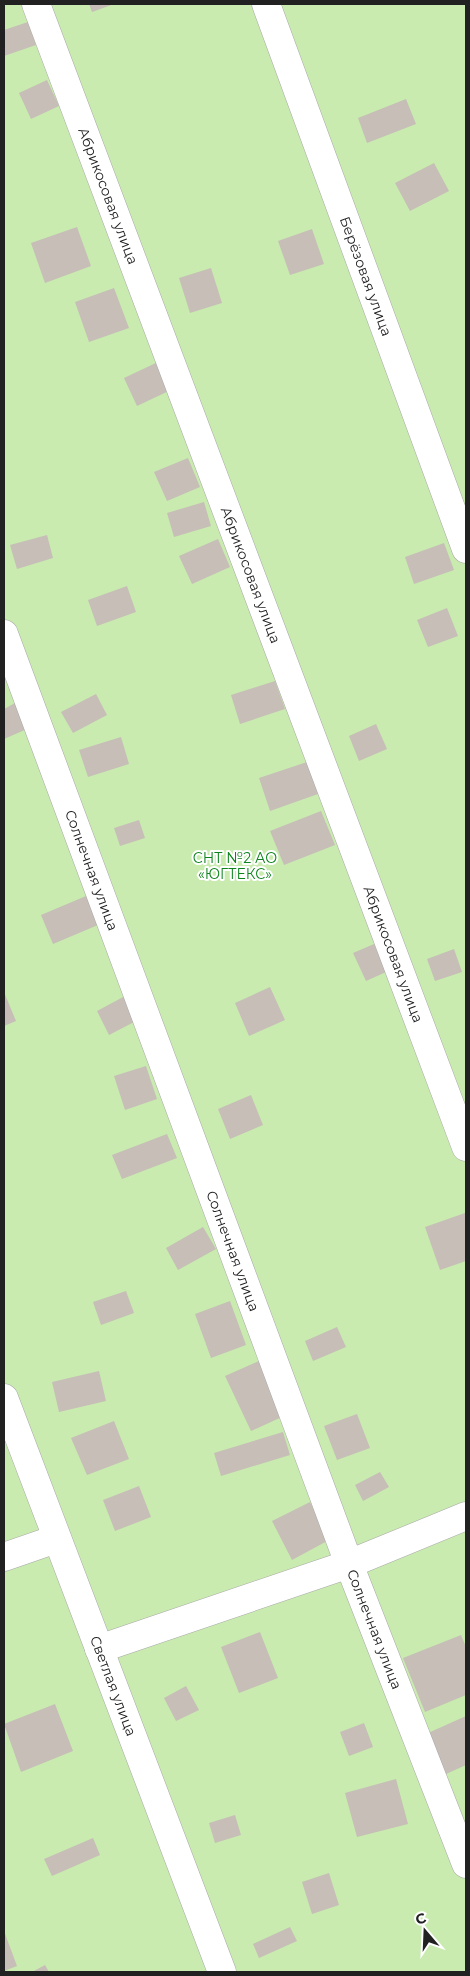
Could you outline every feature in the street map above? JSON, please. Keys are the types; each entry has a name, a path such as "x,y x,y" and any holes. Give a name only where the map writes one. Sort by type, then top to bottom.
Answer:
{"street":[{"name":"Абрикосовая улица","path":"36,4 466,1147"},
{"name":"Берёзовая улица","path":"266,4 466,549"},
{"name":"Солнечная улица","path":"4,634 348,1564 466,1864"},
{"name":"Светлая улица","path":"4,1398 222,1972"},
{"path":"99,1648 348,1564 466,1516"},
{"path":"4,1558 56,1539"}],"green space":[{"name":"СНТ №2 АО «ЮГТЕКС»","path":"4,4 466,4 466,1972 4,1972"}],"building":[{"path":"89,4 114,4 92,12"},
{"path":"28,22 36,45 4,56 4,30"},
{"path":"47,80 59,106 31,119 19,93"},
{"path":"406,99 416,124 367,143 358,118"},
{"path":"434,163 449,191 410,211 395,183"},
{"path":"77,227 91,266 45,283 31,243"},
{"path":"312,229 324,264 290,275 278,241"},
{"path":"211,268 222,303 190,313 179,278"},
{"path":"114,288 129,328 89,342 75,302"},
{"path":"160,361 173,389 137,406 124,378"},
{"path":"188,458 200,487 167,501 154,472"},
{"path":"204,502 211,526 174,537 167,513"},
{"path":"47,535 53,558 17,569 10,545"},
{"path":"218,539 230,567 192,584 179,556"},
{"path":"444,543 454,570 414,584 405,557"},
{"path":"127,586 136,612 97,626 88,600"},
{"path":"447,608 458,636 428,647 417,620"},
{"path":"275,681 285,709 240,724 231,695"},
{"path":"96,694 107,715 73,733 61,712"},
{"path":"15,703 27,729 4,739 4,709"},
{"path":"376,724 387,749 359,761 349,736"},
{"path":"121,737 129,764 88,777 79,750"},
{"path":"307,762 318,794 270,811 259,778"},
{"path":"321,811 335,845 284,865 270,831"},
{"path":"139,820 145,838 120,846 114,828"},
{"path":"86,896 98,925 53,944 41,915"},
{"path":"374,944 386,972 366,981 353,953"},
{"path":"454,949 462,972 435,981 427,959"},
{"path":"270,987 285,1020 249,1036 235,1003"},
{"path":"4,992 16,1021 4,1026"},
{"path":"125,996 138,1020 109,1035 97,1011"},
{"path":"146,1066 157,1099 125,1110 114,1076"},
{"path":"251,1095 263,1125 230,1139 218,1109"},
{"path":"167,1134 177,1158 122,1179 112,1155"},
{"path":"465,1213 466,1261 440,1270 425,1227"},
{"path":"203,1227 216,1249 178,1270 166,1248"},
{"path":"126,1291 134,1313 101,1325 93,1302"},
{"path":"230,1301 246,1345 211,1358 195,1314"},
{"path":"337,1327 346,1347 313,1361 305,1341"},
{"path":"259,1361 284,1416 251,1431 225,1376"},
{"path":"99,1371 106,1401 59,1412 52,1382"},
{"path":"357,1414 370,1448 337,1460 324,1426"},
{"path":"114,1421 129,1459 87,1475 71,1438"},
{"path":"283,1432 290,1455 221,1476 214,1453"},
{"path":"380,1472 389,1487 363,1501 355,1485"},
{"path":"139,1486 151,1517 115,1531 103,1500"},
{"path":"310,1502 329,1540 292,1560 272,1521"},
{"path":"260,1632 278,1678 239,1693 221,1647"},
{"path":"461,1635 466,1647 466,1695 425,1712 403,1658"},
{"path":"186,1686 199,1710 176,1721 164,1698"},
{"path":"55,1704 73,1751 21,1772 4,1724"},
{"path":"466,1716 466,1765 446,1774 428,1733"},
{"path":"364,1723 373,1747 349,1756 340,1732"},
{"path":"396,1779 408,1824 357,1837 345,1793"},
{"path":"235,1815 241,1835 215,1843 209,1823"},
{"path":"93,1838 100,1855 52,1876 44,1859"},
{"path":"329,1873 339,1905 312,1914 302,1882"},
{"path":"290,1927 297,1941 259,1958 253,1944"},
{"path":"4,1931 17,1966 4,1971"},
{"path":"45,1965 49,1972 32,1972"}]}
